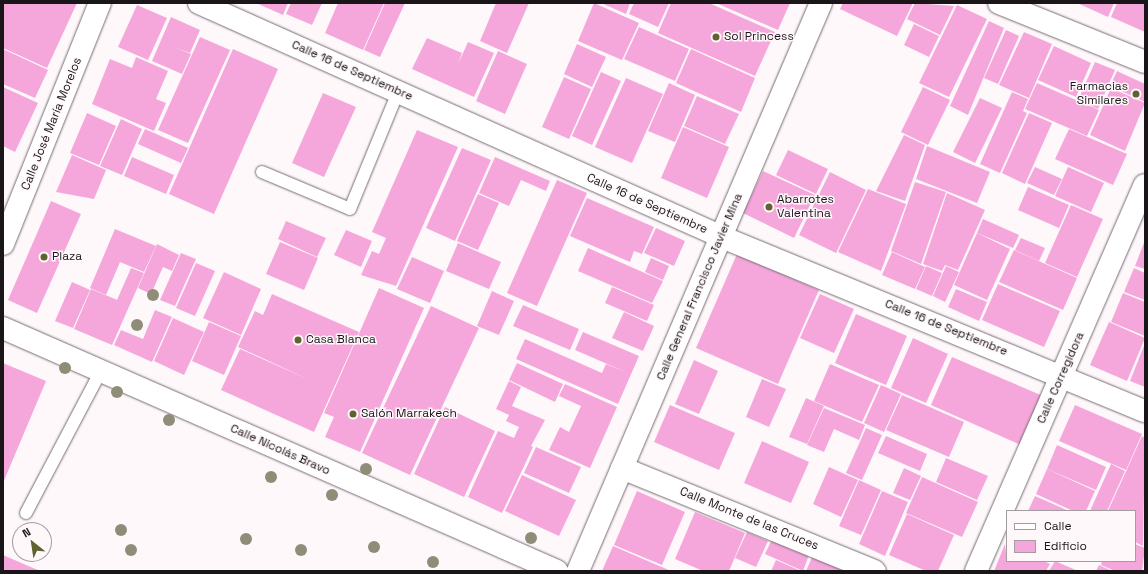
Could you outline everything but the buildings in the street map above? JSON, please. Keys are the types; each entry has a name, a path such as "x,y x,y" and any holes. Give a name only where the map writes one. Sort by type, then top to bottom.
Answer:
{"street":[{"name":"Calle José María Morelos","path":"3,244 100,3"},
{"name":"Calle 16 de Septiembre","path":"199,3 722,237 1063,375 1145,411"},
{"name":"Calle General Francisco Javier Mina","path":"578,571 821,3"},
{"path":"998,3 1145,62"},
{"name":"Calle Corregidora","path":"976,571 1145,185"},
{"name":"Calle Nicolás Bravo","path":"3,328 557,571"},
{"name":"Calle Monte de las Cruces","path":"622,468 875,571"}],"lane":[{"path":"262,172 350,209 398,92"},
{"path":"26,513 101,371"}],"place":[{"name":"Sol Princess","path":"716,37"},
{"name":"Farmacias Similares","path":"1136,94"},
{"name":"Abarrotes Valentina","path":"769,207"},
{"name":"Plaza","path":"44,257"},
{"name":"Casa Blanca","path":"298,340"},
{"name":"Salón Marrakech","path":"353,414"}]}
